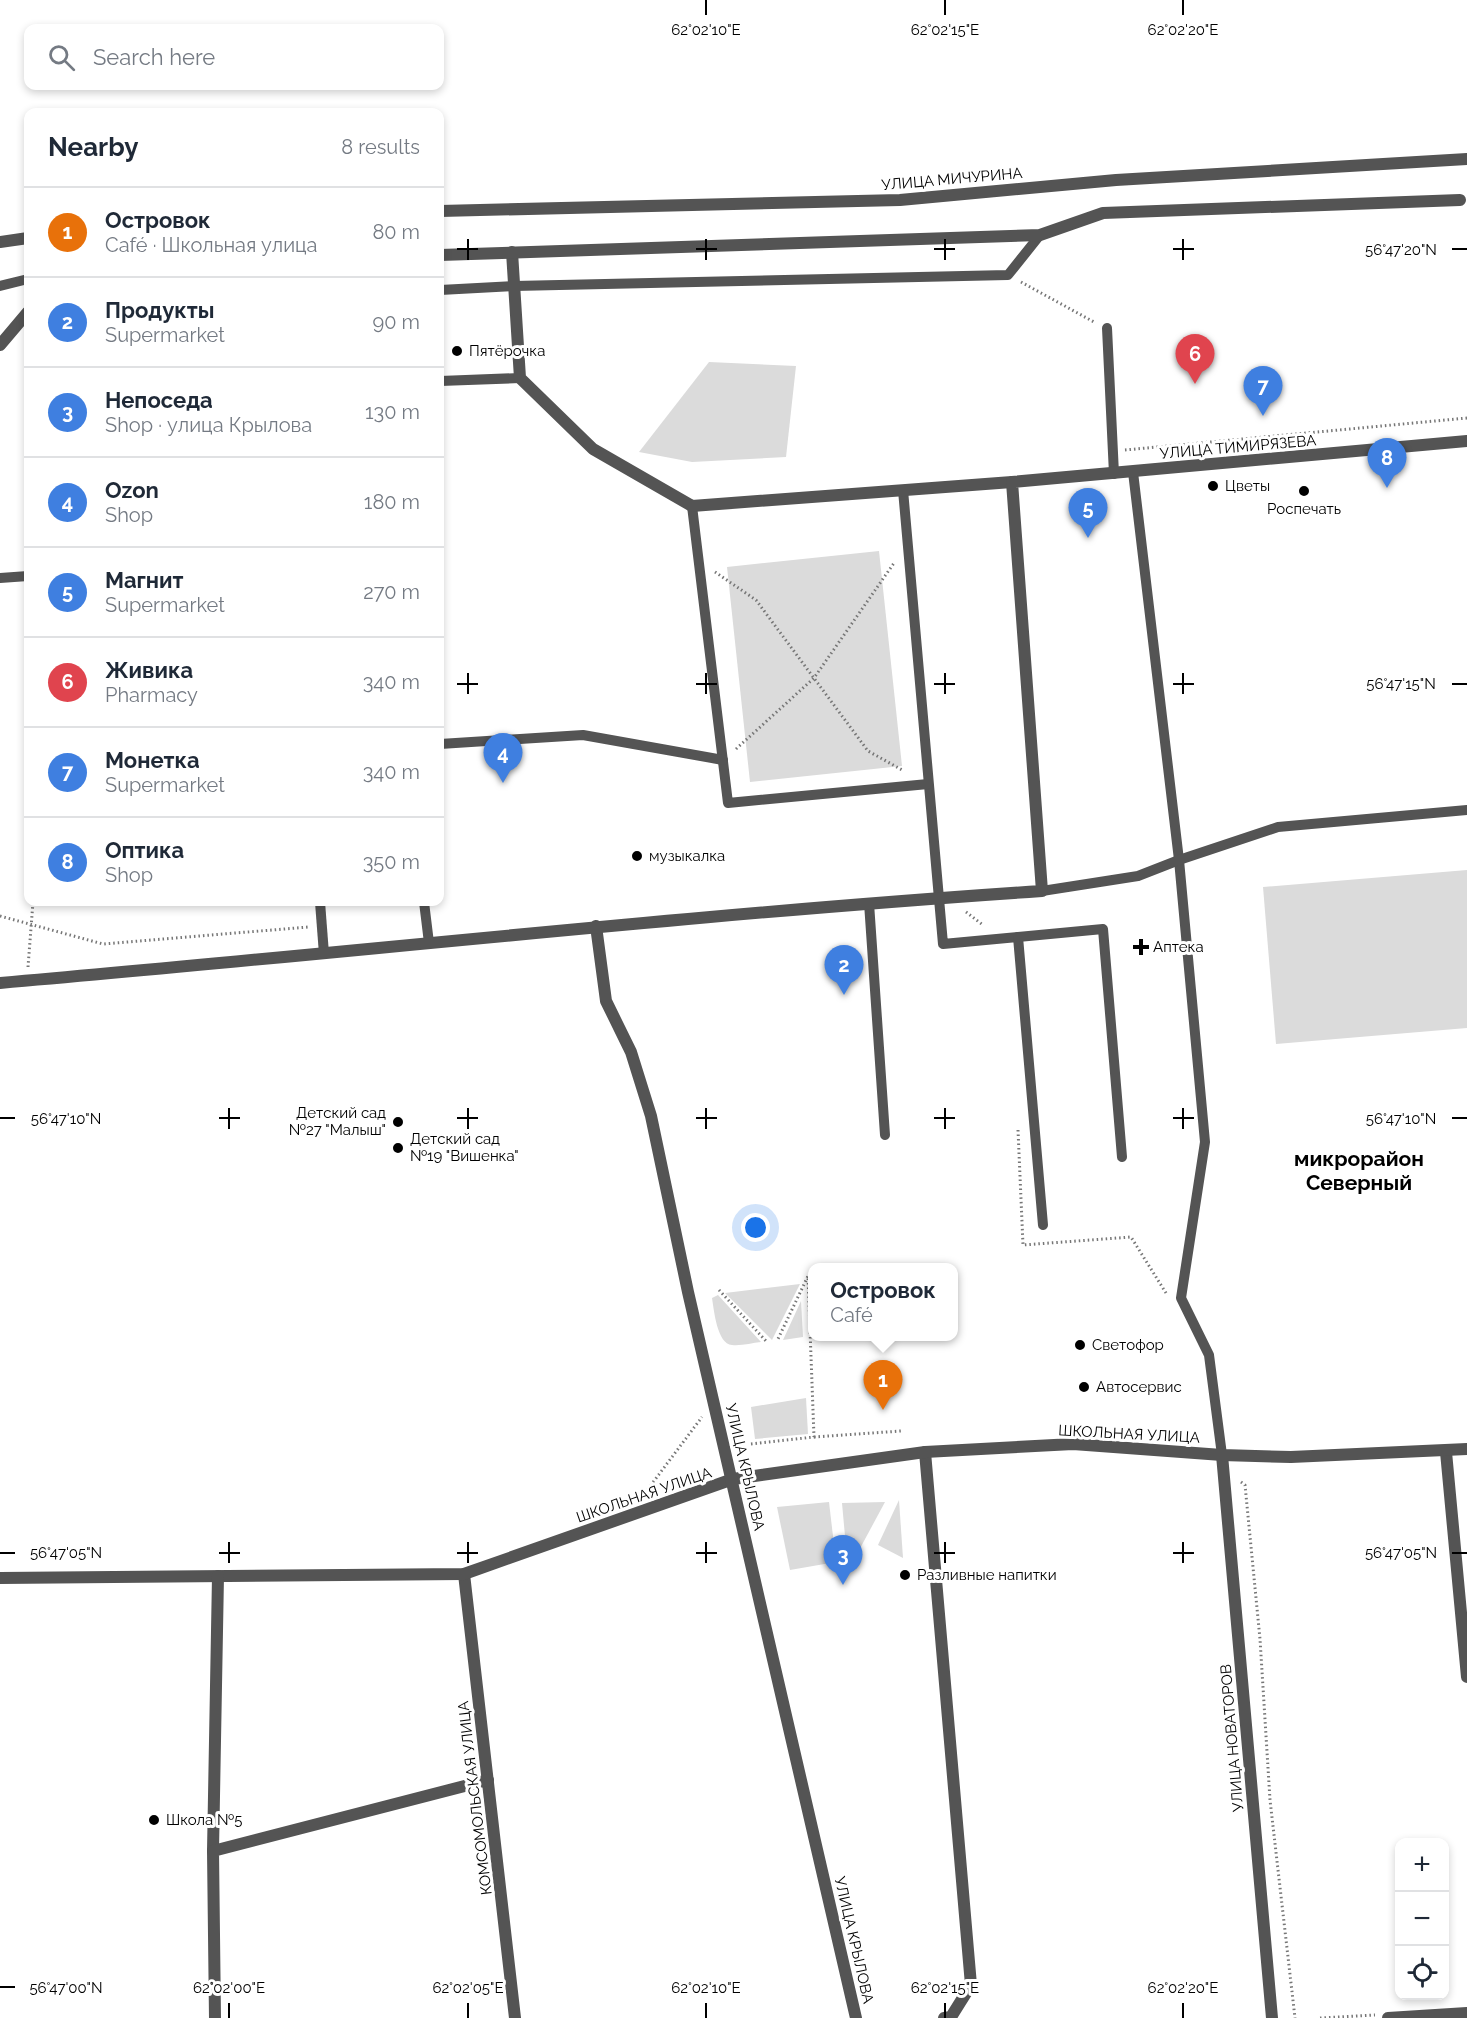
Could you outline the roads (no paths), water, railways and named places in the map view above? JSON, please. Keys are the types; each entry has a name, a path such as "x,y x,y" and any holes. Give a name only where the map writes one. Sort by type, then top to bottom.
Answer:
{"street":[{"name":"УЛИЦА МИЧУРИНА","path":"444,211 900,200 1116,180 1467,159"},
{"path":"444,255 1040,235 1103,213 1460,200"},
{"path":"0,242 24,239"},
{"path":"512,252 520,378 593,449 692,506"},
{"path":"0,345 24,317"},
{"name":"УЛИЦА ТИМИРЯЗЕВА","path":"692,506 1114,474 1467,441"},
{"path":"0,983 324,954 596,926 1042,891 1012,482"},
{"name":"УЛИЦА КРЫЛОВА","path":"596,926 606,1001 631,1052 651,1116 688,1292 856,2018"},
{"name":"ШКОЛЬНАЯ УЛИЦА","path":"0,1578 464,1574 733,1479 925,1452 1073,1444 1222,1455 1291,1456 1446,1452 1467,1449"},
{"path":"925,1452 971,1985 951,2017 944,2018"},
{"path":"1446,1452 1467,1677"},
{"name":"УЛИЦА НОВАТОРОВ","path":"1222,1455 1272,2018"},
{"name":"КОМСОМОЛЬСКАЯ УЛИЦА","path":"464,1574 516,2018"},
{"path":"215,2018 213,1851 218,1576"},
{"path":"213,1851 488,1780"},
{"path":"1388,2018 1467,2013"}],"lane":[{"path":"444,290 514,286 1008,275 1040,235"},
{"path":"0,286 24,280"},
{"path":"1107,328 1114,474"},
{"path":"444,381 520,378"},
{"path":"1133,472 1179,860 1205,1142 1181,1298 1209,1355 1222,1455"},
{"path":"903,490 943,944 1103,929 1122,1157"},
{"path":"692,506 728,803 928,784"},
{"path":"0,578 24,576"},
{"path":"444,744 583,735 723,760"},
{"path":"1042,891 1138,876 1278,827 1467,810"},
{"path":"869,903 885,1135"},
{"path":"320,906 324,954"},
{"path":"424,906 429,943"},
{"path":"1018,937 1043,1225"}],"place":[{"name":"Пятёрочка","path":"457,351"},
{"name":"Живика","path":"1195,384"},
{"name":"Монетка","path":"1263,416"},
{"name":"Цветы","path":"1213,486"},
{"name":"Оптика","path":"1387,488"},
{"name":"Роспечать","path":"1304,491"},
{"name":"Магнит","path":"1088,538"},
{"name":"Ozon","path":"503,783"},
{"name":"музыкалка","path":"637,856"},
{"name":"Аптека","path":"1141,947"},
{"name":"Продукты","path":"844,995"},
{"name":"Детский сад №27 \"Малыш\"","path":"398,1122"},
{"name":"Детский сад №19 \"Вишенка\"","path":"398,1148"},
{"name":"Светофор","path":"1080,1345"},
{"name":"Автосервис","path":"1084,1387"},
{"name":"Островок","path":"883,1410"},
{"name":"Разливные напитки","path":"905,1575"},
{"name":"Непоседа","path":"843,1585"},
{"name":"Школа №5","path":"154,1820"}],"district":[{"name":"микрорайон Северный","path":"1359,1170"}]}
